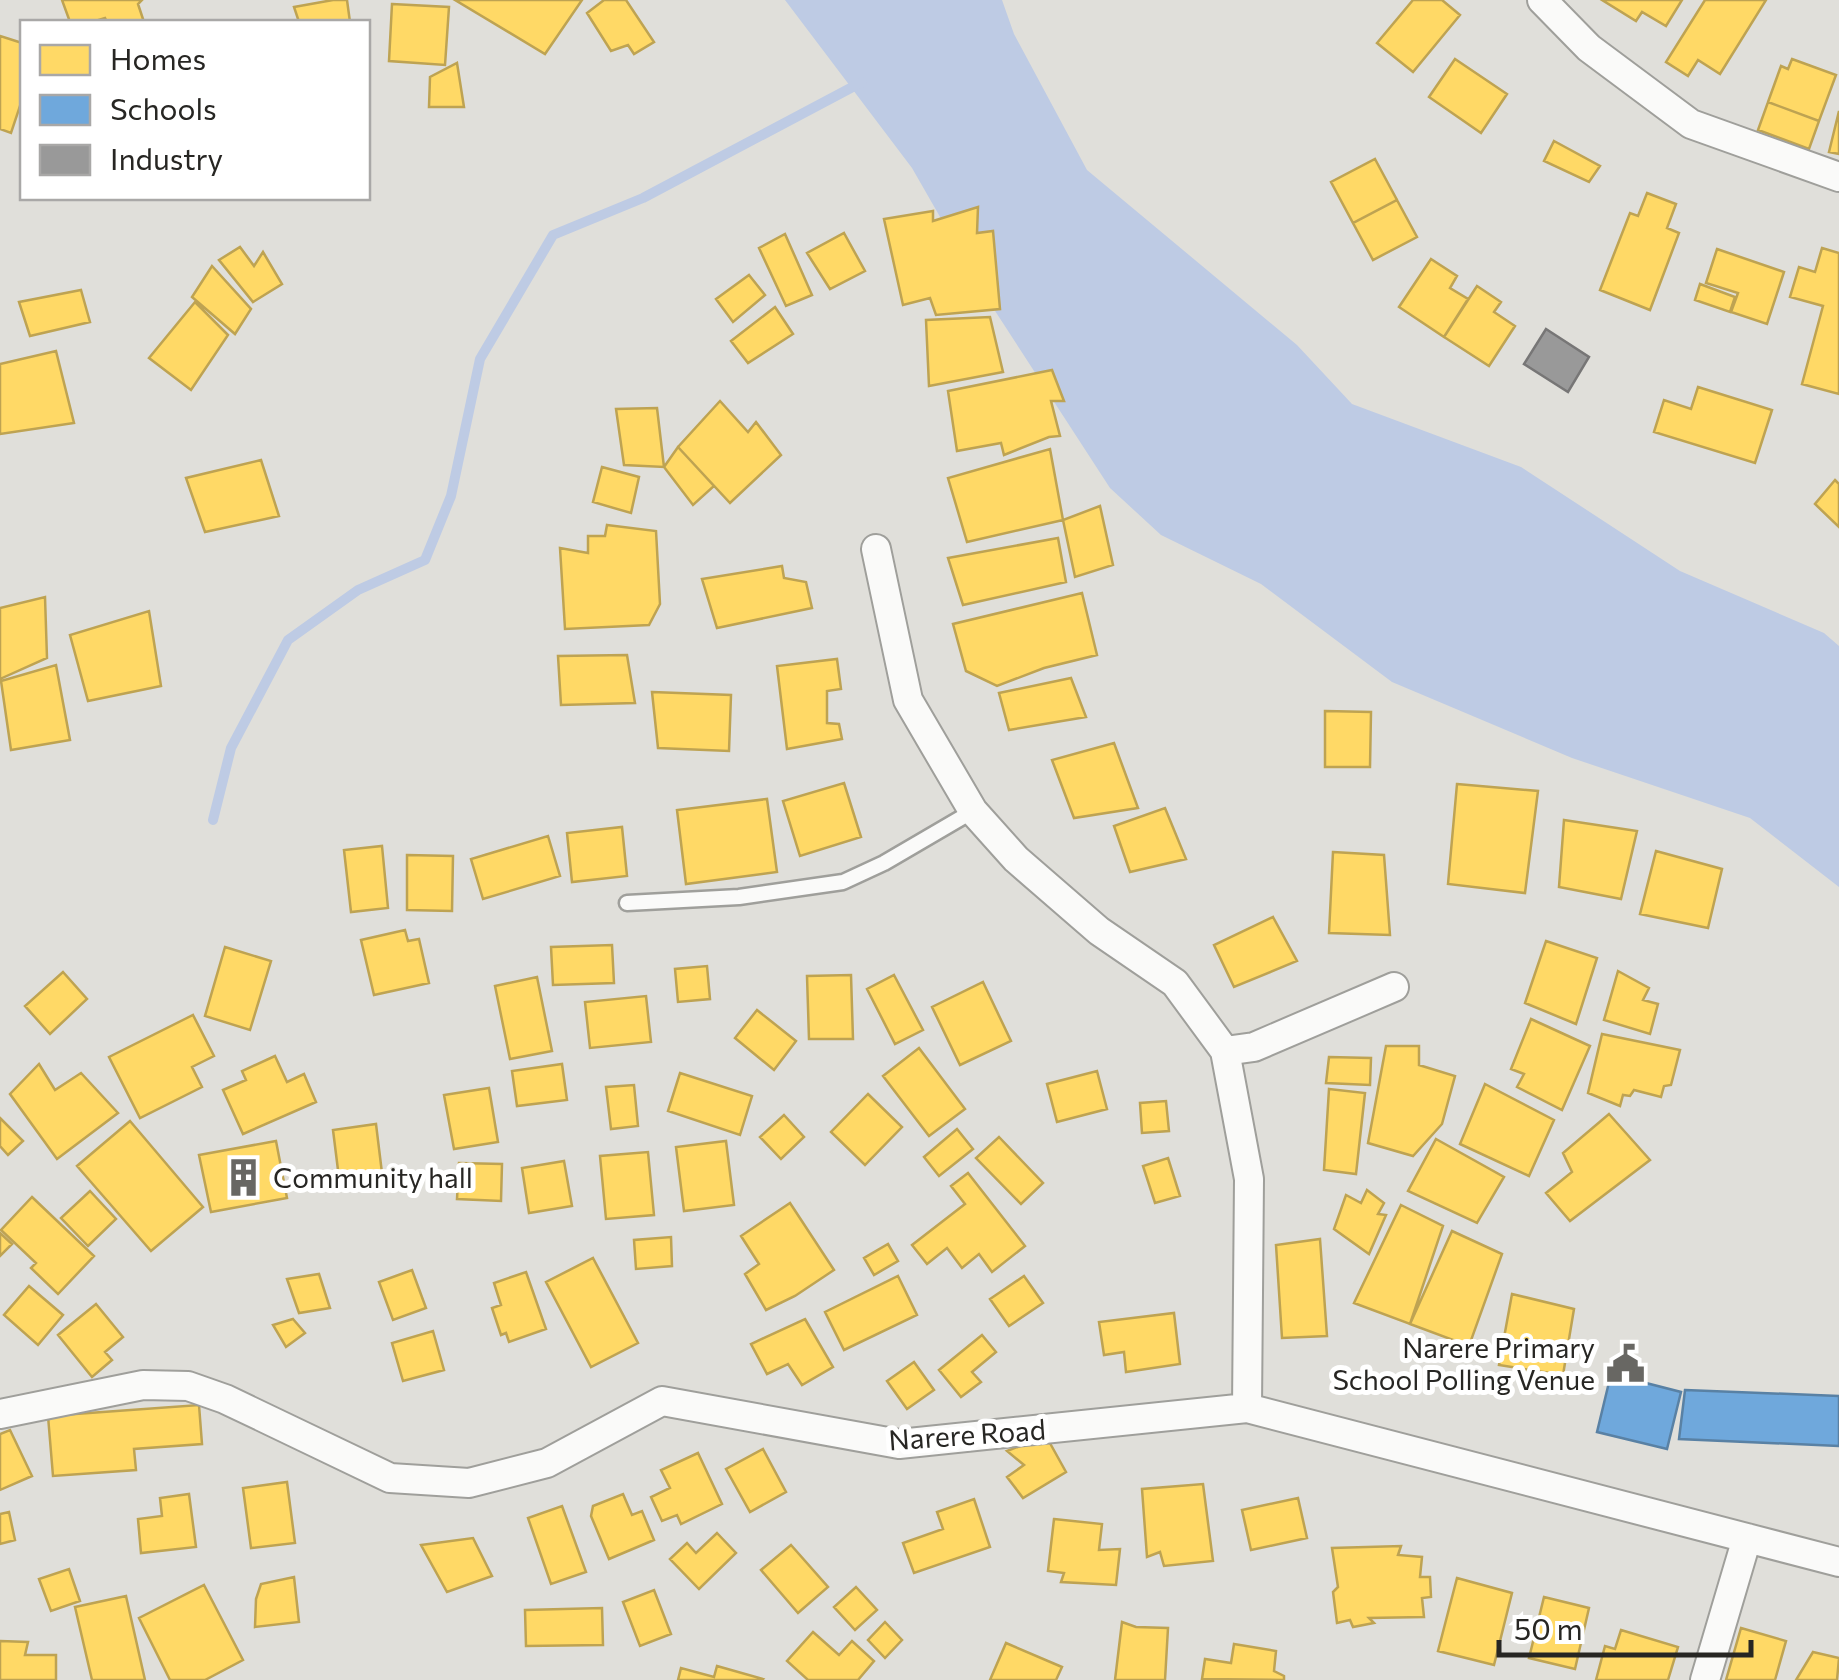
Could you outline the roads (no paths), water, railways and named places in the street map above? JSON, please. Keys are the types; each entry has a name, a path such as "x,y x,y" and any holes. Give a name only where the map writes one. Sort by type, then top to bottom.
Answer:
{"street":[{"path":"1542,0 1589,48 1691,124 1839,177"},
{"path":"876,549 908,700 973,812 1016,858 1100,931 1175,983 1226,1051 1249,1179 1246,1408"},
{"path":"1226,1051 1254,1047 1394,987"},
{"name":"Narere Road","path":"0,1414 143,1385 188,1386 225,1399 390,1478 469,1483 547,1463 662,1400 899,1444 1246,1408 1839,1562"},
{"path":"1705,1680 1746,1538"}],"lane":[{"path":"627,903 739,896 843,882 884,864 973,812"}],"water":[{"path":"785,0 1002,0 1014,34 1087,170 1297,345 1352,404 1521,467 1680,571 1824,633 1839,646 1839,887 1750,818 1572,758 1392,682 1261,584 1161,535 1110,488 986,297 912,168"}],"waterway":[{"path":"213,820 231,748 288,640 358,590 425,560 451,496 480,359 553,235 643,198 862,82"}],"place":[{"name":"Community hall","path":"243,1177"},
{"name":"Narere Primary School Polling Venue","path":"1625,1363"}]}
